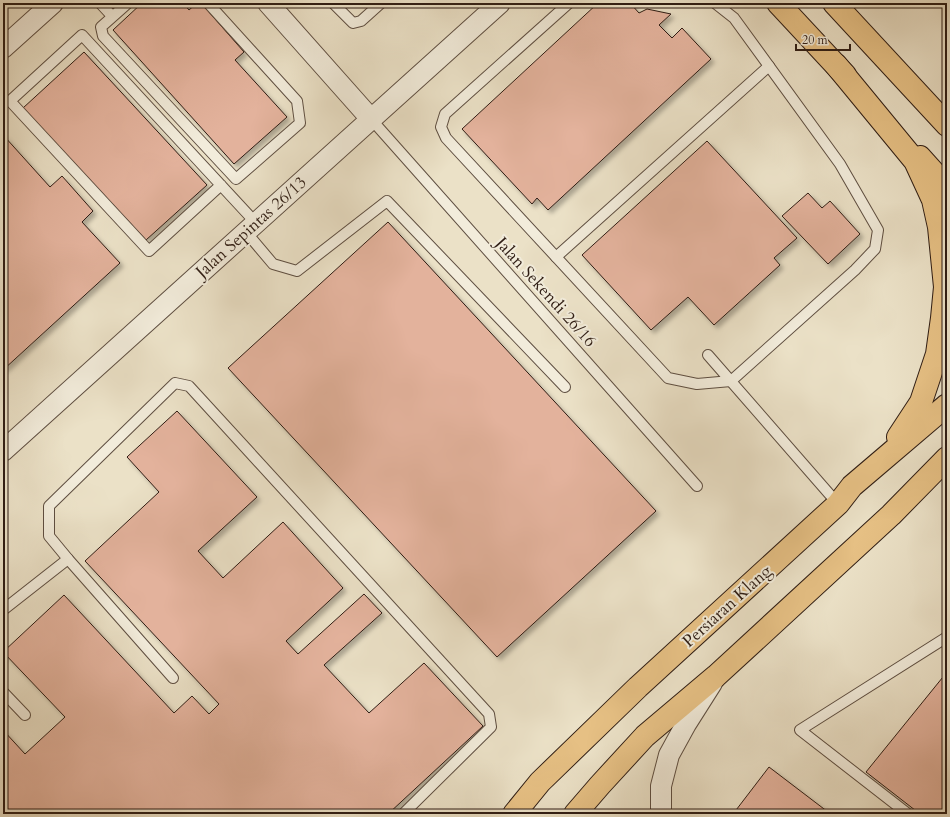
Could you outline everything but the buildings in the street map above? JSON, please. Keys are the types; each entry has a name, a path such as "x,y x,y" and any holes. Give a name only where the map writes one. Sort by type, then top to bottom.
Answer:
{"main road":[{"path":"778,3 947,187"},
{"path":"834,3 947,125"},
{"path":"870,42 925,95 947,110"},
{"path":"836,65 915,161 933,200 939,226 945,287 937,354 921,402 901,434 852,486"},
{"name":"Persiaran Klang","path":"514,814 540,782 638,687 838,504 852,486 947,405"},
{"path":"575,814 600,784 645,736 716,676 891,515 947,458"},
{"path":"891,515 947,480"}],"street":[{"path":"3,48 53,3"},
{"path":"268,3 371,119"},
{"name":"Jalan Sepintas 26/13","path":"3,451 497,4"},
{"path":"661,814 661,786 668,755 716,676"}],"lane":[{"path":"100,3 112,16"},
{"path":"128,3 101,27 103,36 236,179 300,123 297,101 208,3"},
{"path":"334,3 353,23 361,21 381,3"},
{"path":"569,3 445,114 441,127 446,138 668,378 697,384 731,381 855,270 875,249 878,230 840,164 734,18 715,3"},
{"path":"222,185 149,252 10,101 82,35 222,185 273,264 298,271 387,201 565,387"},
{"path":"556,257 769,66"},
{"name":"Jalan Sekendi 26/16","path":"371,119 697,486"},
{"path":"708,355 838,504"},
{"path":"173,678 49,536 50,506 175,383 189,386 489,714 491,727 403,814"},
{"path":"3,610 68,559"},
{"path":"908,814 800,730 947,637"},
{"path":"3,692 25,715"}],"waterway":[{"path":"939,3 947,8"}]}
